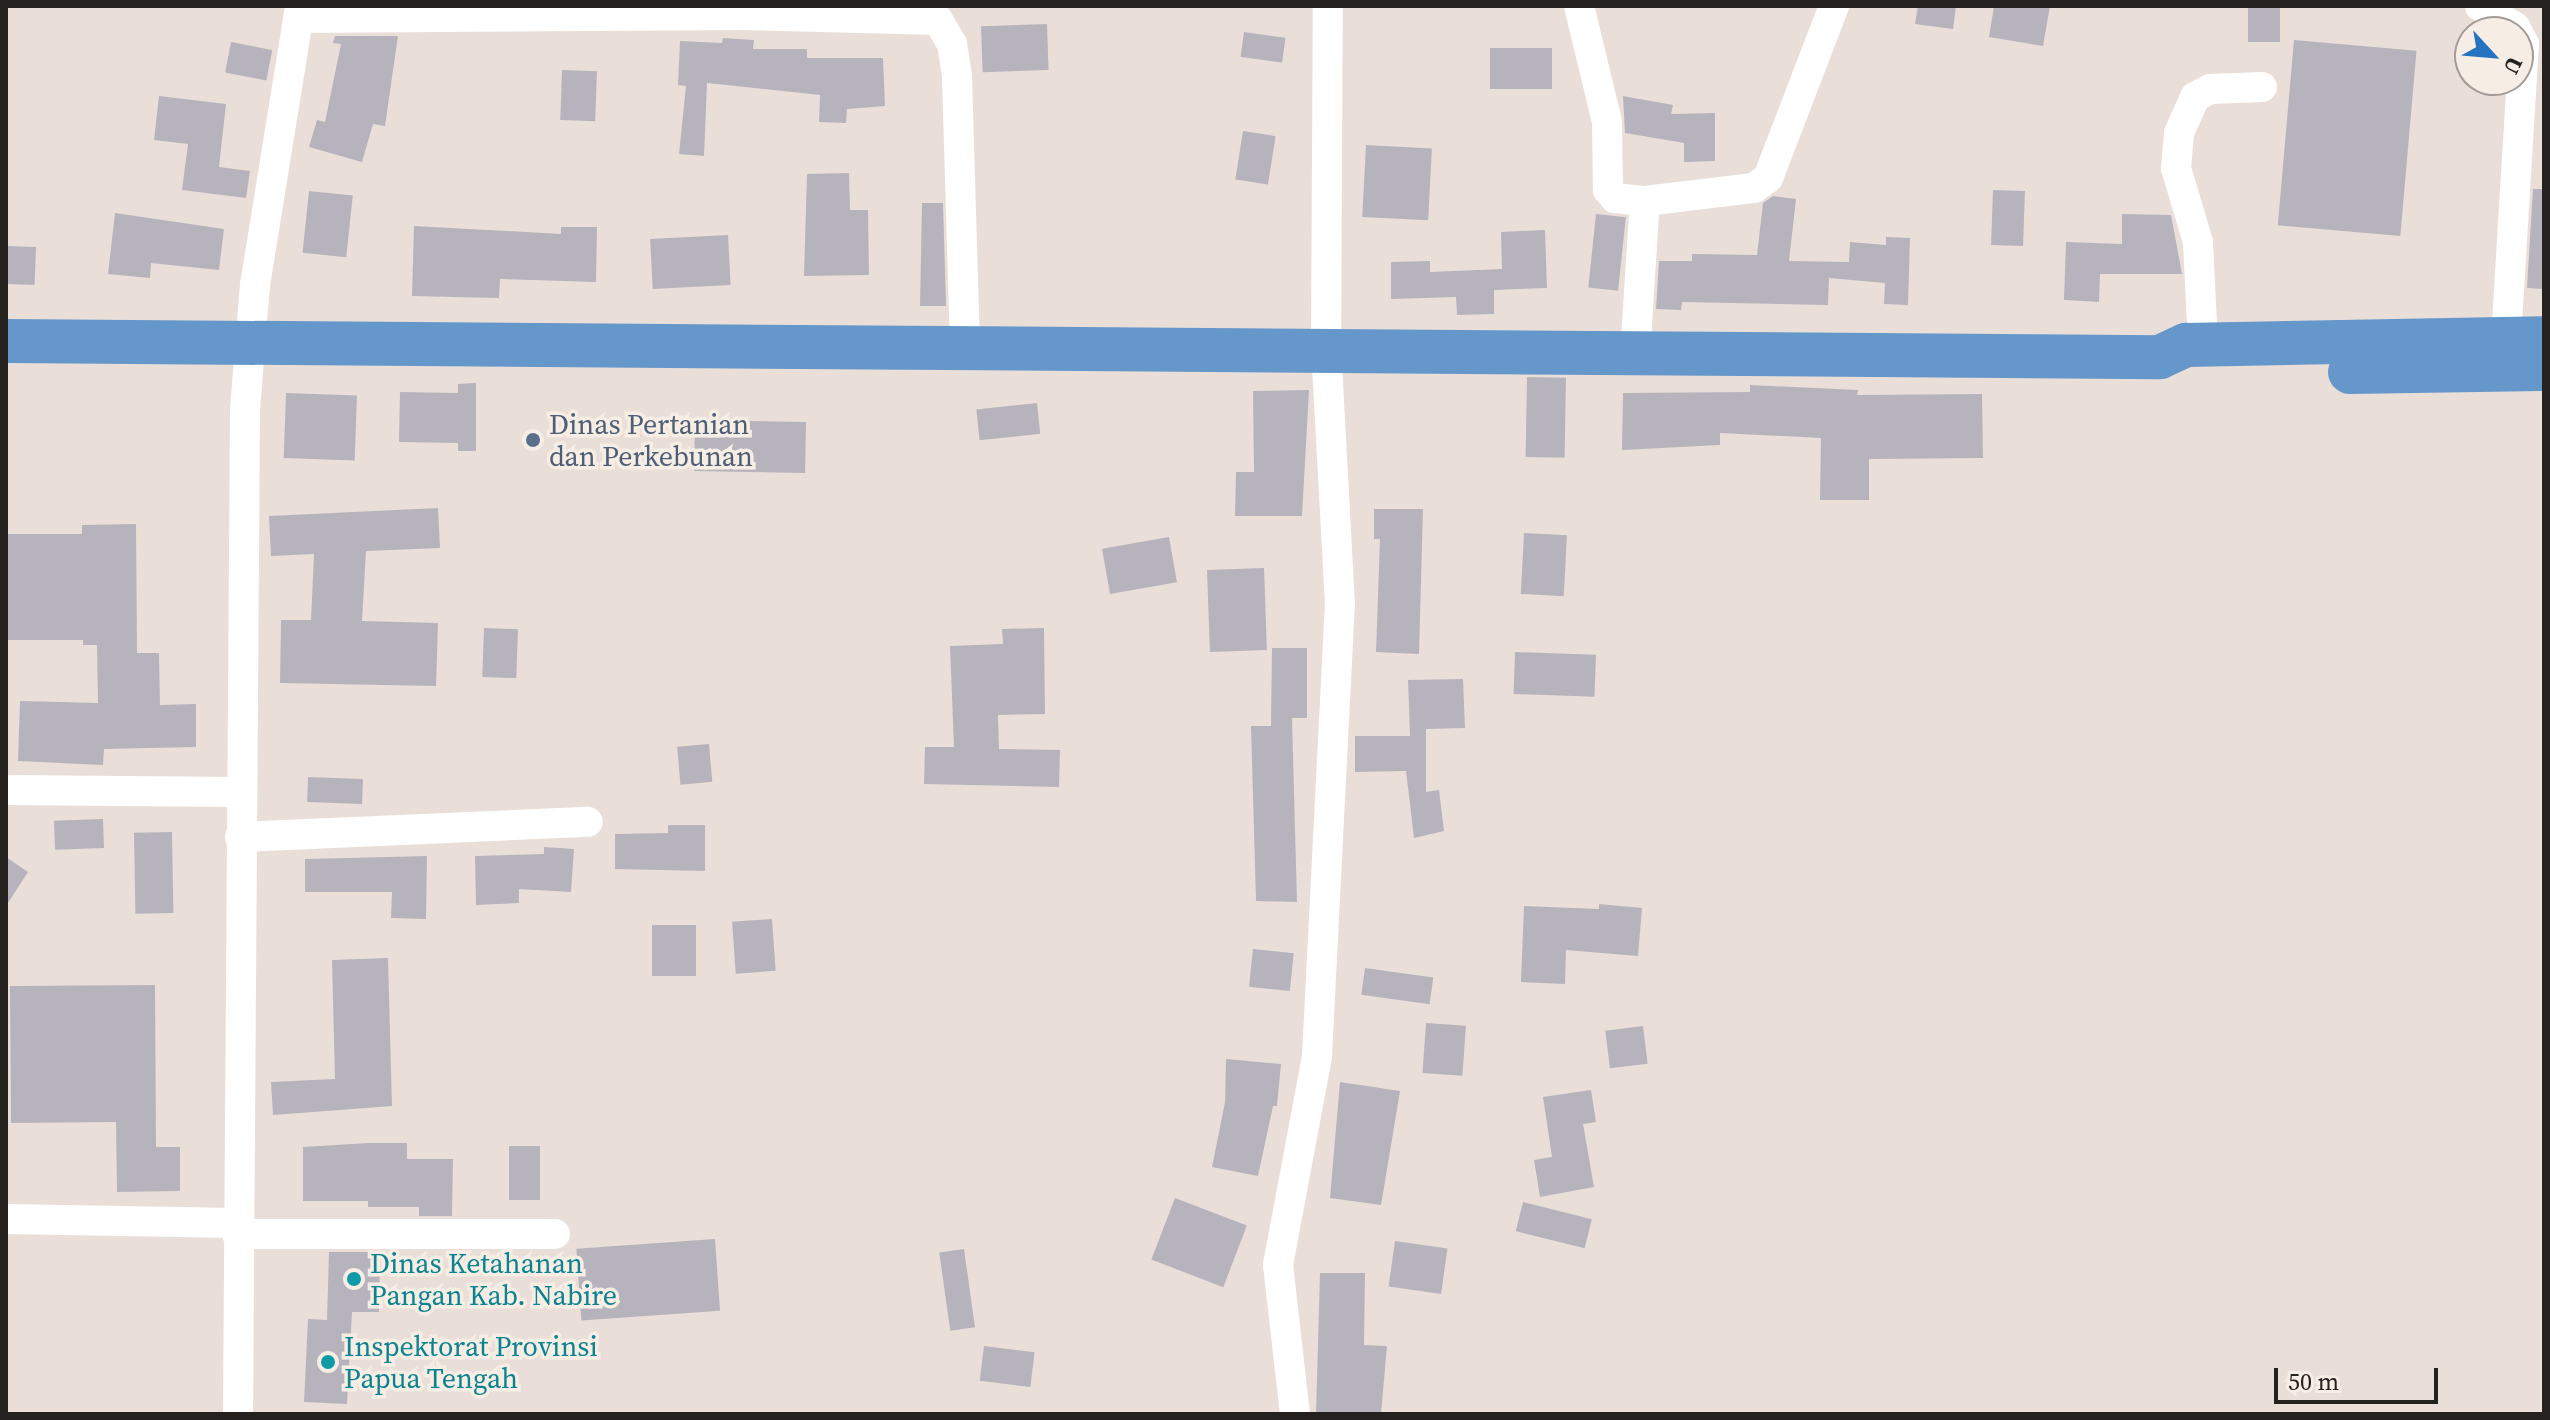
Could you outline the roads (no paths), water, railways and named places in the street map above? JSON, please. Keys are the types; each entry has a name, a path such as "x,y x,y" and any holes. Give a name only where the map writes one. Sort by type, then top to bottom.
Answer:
{"highway":[{"path":"6,341 2160,357 2186,345 2525,339"},
{"path":"2160,357 2186,370 2259,373 2544,369"}],"street":[{"path":"1295,1414 1278,1265 1317,1056 1340,605 1326,349 1328,6"},
{"path":"1579,6 1607,122 1608,190 1615,198 1645,201 1754,188 1768,178 1834,6"},
{"path":"2480,6 2515,27 2524,44 2525,339"},
{"path":"238,1414 240,792 249,343 299,12 744,15 938,20 952,44 957,77 965,348"},
{"path":"2203,345 2198,242 2176,168 2179,133 2195,97 2210,89 2262,87"},
{"path":"1635,354 1645,201"},
{"path":"6,790 240,792"},
{"path":"240,837 588,822"},
{"path":"6,1219 237,1228 555,1234"}],"place":[{"name":"Dinas Pertanian dan Perkebunan","path":"533,440"},
{"name":"Dinas Ketahanan Pangan Kab. Nabire","path":"354,1279"},
{"name":"Inspektorat Provinsi Papua Tengah","path":"328,1362"}]}
